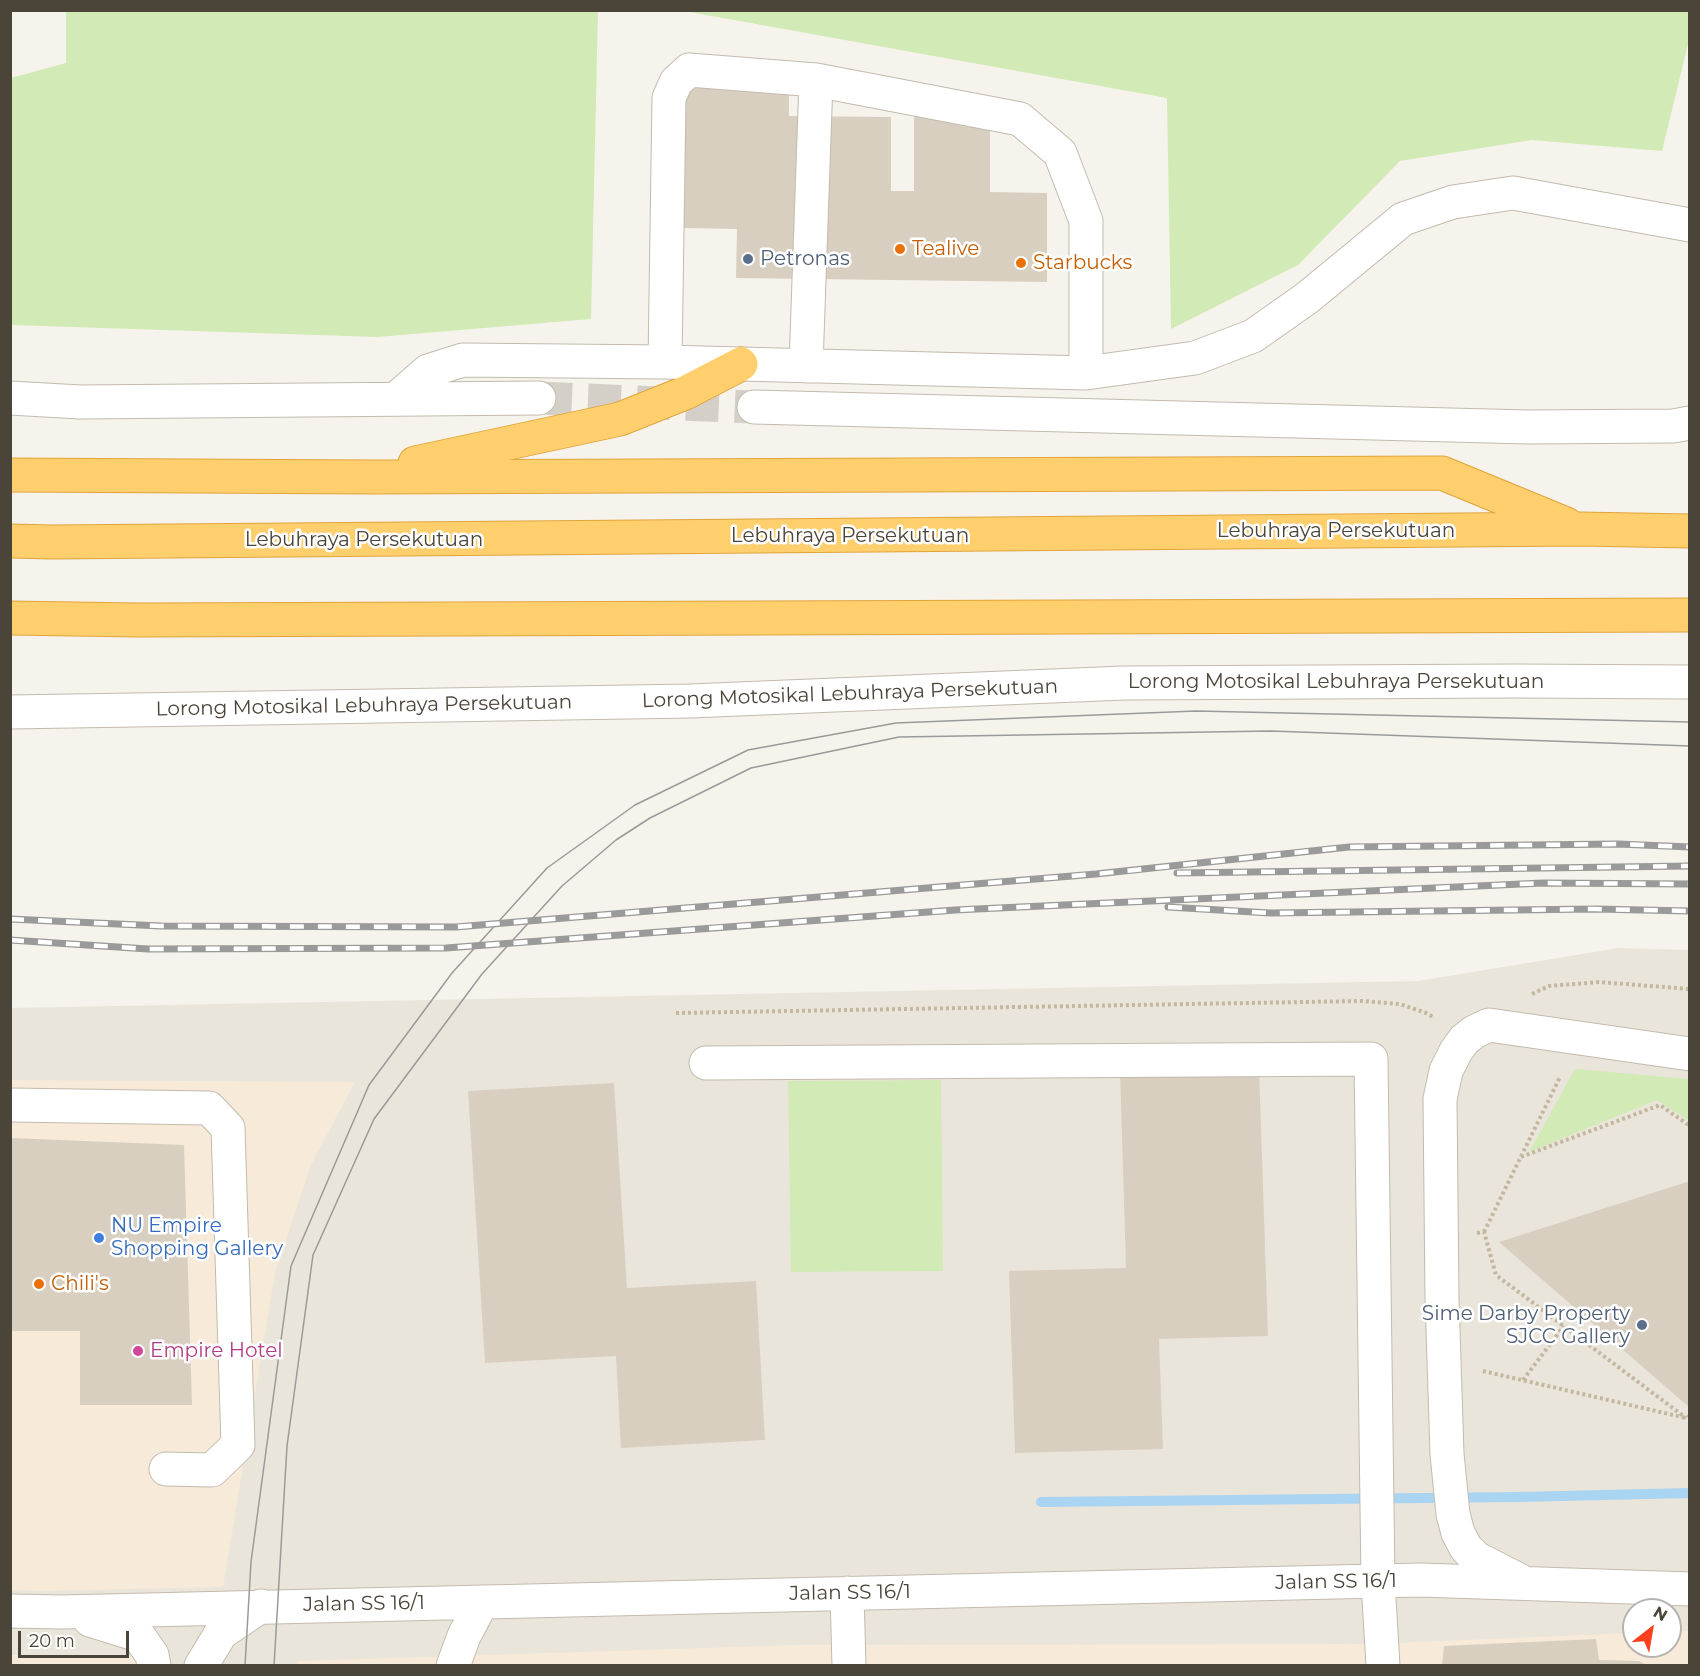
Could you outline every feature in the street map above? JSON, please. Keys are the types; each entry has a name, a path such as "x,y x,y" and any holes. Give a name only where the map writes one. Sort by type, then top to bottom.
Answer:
{"highway":[{"path":"373,477 422,461 620,419 685,393 741,364"},
{"path":"10,475 373,477 1442,473 1579,530"},
{"name":"Lebuhraya Persekutuan","path":"10,541 1689,531"},
{"path":"10,618 150,620 1689,615"}],"street":[{"path":"665,362 669,98 676,82 689,70 816,80 1020,119 1060,153 1086,221 1086,373"},
{"path":"806,366 816,80"},
{"path":"396,399 428,371 463,360 665,362 1086,373 1195,358 1253,336 1307,298 1403,219 1453,202 1513,193 1689,225"},
{"path":"10,398 80,402 539,398"},
{"path":"754,407 1528,427 1673,426 1689,423"},
{"name":"Lorong Motosikal Lebuhraya Persekutuan","path":"10,712 690,701 1124,683 1689,682"},
{"path":"1532,1585 1476,1558 1466,1548 1458,1533 1453,1514 1447,1454 1442,1237 1440,1099 1446,1071 1464,1040 1474,1032 1490,1025 1689,1054"},
{"path":"706,1063 1371,1059 1378,1581 1383,1665"},
{"path":"10,1105 209,1108 228,1128 238,1446 212,1470 166,1469"},
{"name":"Jalan SS 16/1","path":"10,1611 62,1612 1420,1580 1689,1589"},
{"path":"847,1593 849,1665"},
{"path":"453,1665 464,1636 482,1602"},
{"path":"201,1665 221,1633 261,1606"},
{"path":"62,1612 138,1635 152,1655 154,1665"}],"path":[{"path":"676,1013 1362,1001 1400,1004 1426,1013 1447,1025 1464,1040"},
{"path":"1560,1077 1484,1232 1496,1275 1688,1417"},
{"path":"1521,1157 1660,1105 1689,1126"},
{"path":"1442,1237 1484,1232"},
{"path":"1523,1380 1564,1326"},
{"path":"1483,1371 1688,1417"}],"shaded area":[{"path":"1619,948 1689,950 1689,1665 11,1665 10,1008 1418,981"},
{"path":"11,1080 355,1082 311,1165 275,1273 223,1587 11,1590"},
{"path":"1682,1631 1690,1631 1689,1666 297,1666 298,1661 800,1645 1371,1644 1622,1634 1622,1658 1682,1658"},
{"path":"10,1655 138,1655 138,1665 11,1665"}],"green space":[{"path":"1689,10 1689,40 1662,151 1532,140 1400,161 1298,265 1171,329 1167,98 684,11"},
{"path":"66,11 598,11 591,319 377,337 11,325 11,78 66,63"},
{"path":"1575,1069 1689,1079 1689,1121 1657,1100 1529,1152"},
{"path":"941,1080 943,1271 791,1272 788,1081"}],"building":[{"path":"685,79 789,80 789,116 891,117 891,191 914,191 914,113 990,114 990,192 1047,193 1047,282 736,278 737,229 684,228"},
{"path":"1259,1067 1268,1336 1159,1339 1163,1449 1015,1453 1009,1271 1126,1268 1120,1071"},
{"path":"614,1083 627,1288 756,1281 765,1440 621,1448 616,1356 485,1363 468,1091"},
{"name":"NU Empire Shopping Gallery","path":"10,1138 184,1145 192,1405 80,1405 80,1331 10,1331"},
{"name":"Sime Darby Property SJCC Gallery","path":"1690,1181 1690,1408 1499,1242"},
{"path":"1596,1639 1599,1660 1639,1661 1648,1666 1442,1666 1444,1646"}],"waterway":[{"path":"1041,1502 1690,1493"}],"tunnel":[{"path":"539,398 754,407"}],"tram line":[{"path":"245,1666 251,1562 291,1266 369,1085 452,973 547,868 635,805 748,750 896,723 1196,711 1690,722"},
{"path":"274,1666 287,1446 313,1255 374,1119 482,974 562,886 616,840 650,818 751,768 899,737 1271,731 1690,746"}],"railway":[{"path":"10,919 161,926 456,927 1096,874 1349,847 1618,844 1690,847"},
{"path":"1177,873 1690,866"},
{"path":"10,940 148,949 446,948 955,910 1543,883 1690,884"},
{"path":"1168,907 1270,913 1595,909 1690,911"}],"place":[{"name":"Tealive","path":"900,249"},
{"name":"Petronas","path":"748,259"},
{"name":"Starbucks","path":"1021,263"},
{"name":"NU Empire Shopping Gallery","path":"99,1238"},
{"name":"Chili's","path":"39,1284"},
{"name":"Sime Darby Property SJCC Gallery","path":"1642,1325"},
{"name":"Empire Hotel","path":"138,1351"}]}
